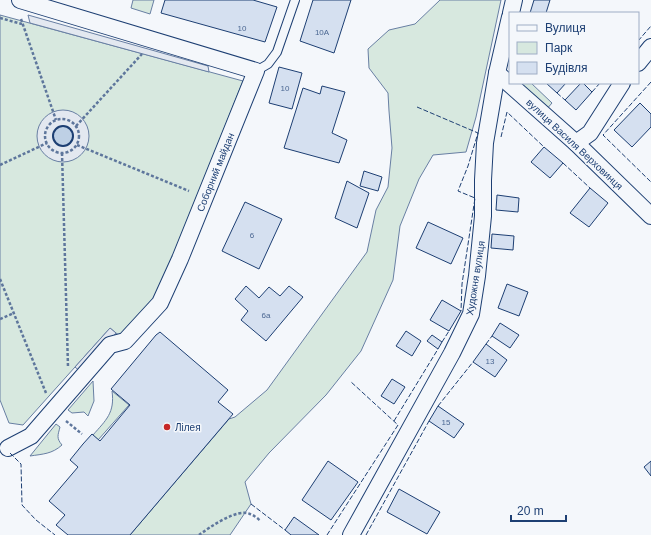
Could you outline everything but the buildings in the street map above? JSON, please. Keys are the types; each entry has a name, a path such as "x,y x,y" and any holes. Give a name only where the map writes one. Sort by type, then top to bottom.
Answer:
{"street":[{"path":"511,12 514,0"},
{"path":"19,7 256,71"},
{"name":"Художня вулиця","path":"351,535 452,353 470,314 477,276 483,216 485,142 497,73 509,21"},
{"path":"639,62 651,47"},
{"name":"Соборний майдан","path":"8,448 31,436 110,345 125,341 160,303 180,259 256,71"},
{"name":"вулиця Василя Верховинця","path":"497,73 509,84"},
{"name":"вулиця Василя Верховинця","path":"509,84 576,143 651,216"},
{"path":"576,143 590,133 621,84"}],"lane":[{"path":"256,71 268,64 277,52 296,0"}],"path":[{"path":"19,7 23,24 56,120"},
{"path":"0,18 23,24"},
{"path":"76,126 143,54"},
{"path":"56,120 68,120 76,126 79,133 79,139 77,144 70,151 62,153 54,151 47,143 45,138 47,129 56,120"},
{"path":"0,165 47,143"},
{"path":"77,144 205,198"},
{"path":"62,153 68,392"},
{"path":"0,279 53,410 82,434"},
{"path":"0,319 14,312"},
{"path":"199,535 220,520 239,514 250,513 261,521"}],"green space":[{"path":"133,0 154,0 150,14 131,8"},
{"path":"440,0 501,0 476,117 466,152 433,155 419,179 400,226 393,280 361,351 326,395 269,453 245,482 251,504 230,535 130,535 229,419 235,417 267,390 367,252 376,210 388,187 392,148 388,93 369,68 368,49 389,30 415,24"},
{"path":"0,15 243,81 156,300 121,337 110,328 23,425 9,423 0,400"},
{"path":"515,84 532,84 552,103 545,111"},
{"path":"93,381 94,401 88,416 84,412 72,413 68,410"},
{"path":"112,391 129,405 98,440 93,435 106,420 111,411 113,399"},
{"path":"56,424 60,427 58,438 62,445 51,452 30,456"}],"shaded area":[{"path":"28,15 208,66 209,72 30,23"},
{"path":"63,110 73,112 81,118 87,126 89,136 87,146 81,154 73,160 63,162 53,160 45,154 39,146 37,136 39,126 45,118 53,112"},
{"path":"110,328 116,333 82,373 75,367"}],"water":[{"path":"63,126 70,129 73,136 70,143 63,146 56,143 53,136 56,129"}],"fence":[{"path":"639,40 651,26"},
{"path":"651,82 603,135 651,182"},
{"path":"592,92 599,84"},
{"path":"557,93 565,100"},
{"path":"417,107 478,133 468,166 458,191 475,198 462,284 461,311"},
{"path":"501,137 507,112 544,147"},
{"path":"563,163 590,188"},
{"path":"442,342 449,331"},
{"path":"486,344 492,336"},
{"path":"394,421 438,349"},
{"path":"438,406 473,362"},
{"path":"327,535 398,425 350,381"},
{"path":"366,535 429,421"},
{"path":"10,453 21,464 22,505 36,520 55,535"},
{"path":"251,504 285,530"}],"wall":[{"path":"63,126 70,129 73,136 70,143 63,146 56,143 53,136 56,129 63,126"}],"place":[{"name":"Лілея","path":"167,427"}]}
